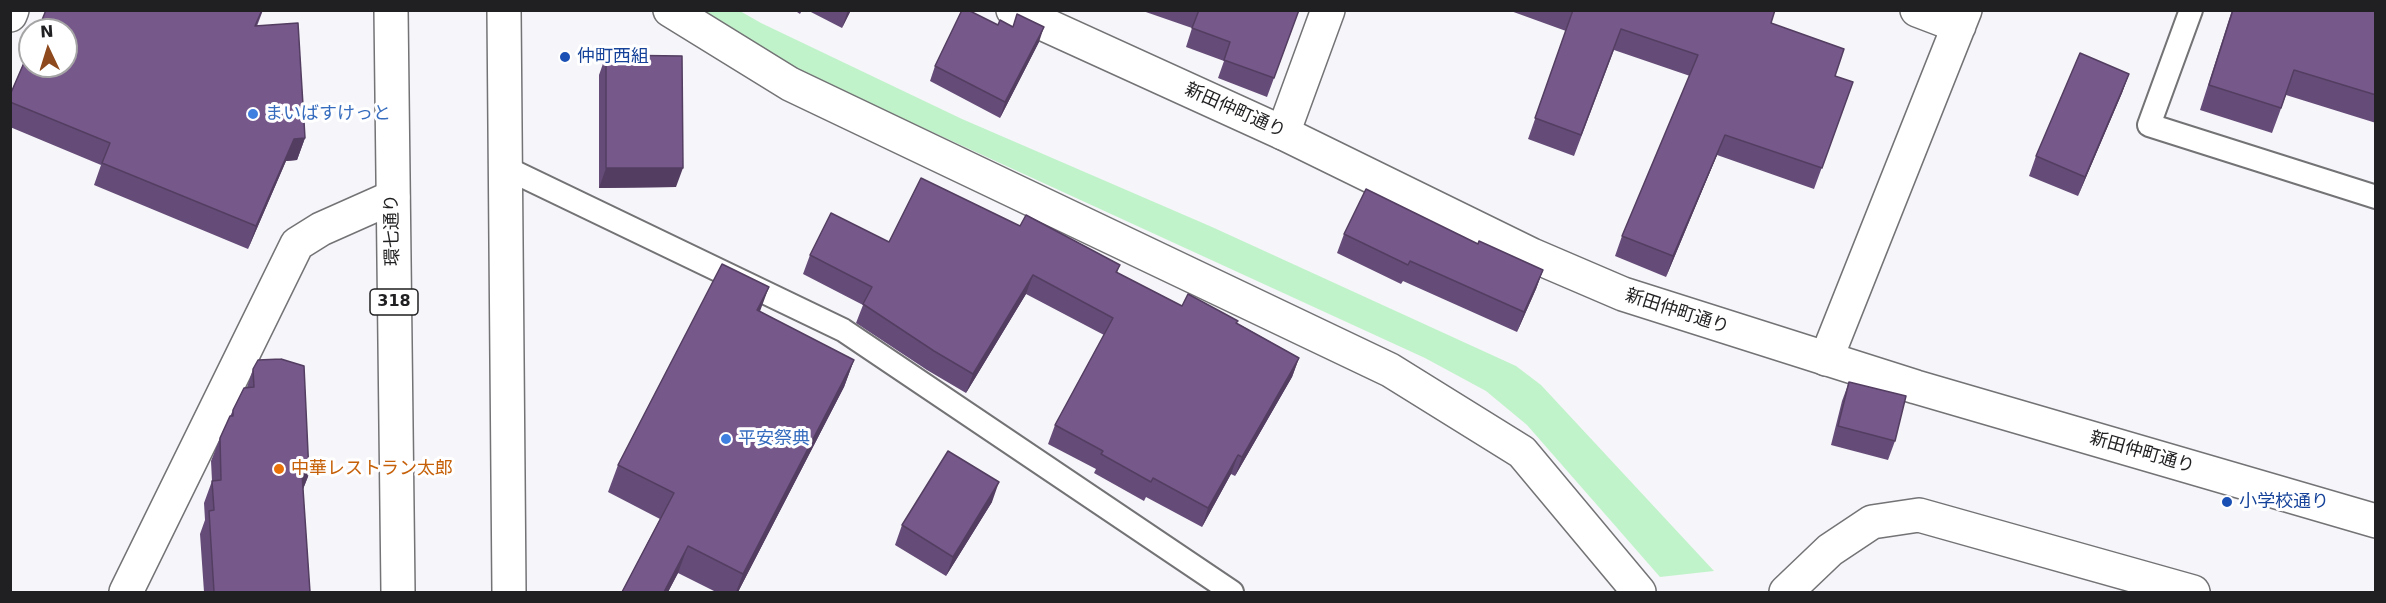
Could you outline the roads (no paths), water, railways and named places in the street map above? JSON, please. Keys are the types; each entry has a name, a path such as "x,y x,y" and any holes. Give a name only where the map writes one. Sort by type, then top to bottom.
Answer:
{"street":[{"path":"10,15 12,10"},
{"name":"環七通り","path":"391,10 398,592"},
{"path":"504,10 509,592"},
{"path":"670,10 790,84 1390,370 1522,452 1639,592"},
{"name":"新田仲町通り","path":"1013,10 1283,133 1532,255 1623,294 1826,359 2376,521"},
{"path":"1283,133 1328,10"},
{"path":"1826,359 1962,18 1917,10"},
{"path":"126,592 297,244 321,229 393,197"},
{"path":"1786,592 1830,550 1872,522 1919,515 2193,592"}],"lane":[{"path":"2191,10 2149,125 2376,197"},
{"path":"506,168 843,330 1232,592"}],"place":[{"name":"仲町西組","path":"565,57"},
{"name":"まいばすけっと","path":"253,114"},
{"name":"平安祭典","path":"726,439"},
{"name":"中華レストラン太郎","path":"279,469"},
{"name":"小学校通り","path":"2227,502"}]}
